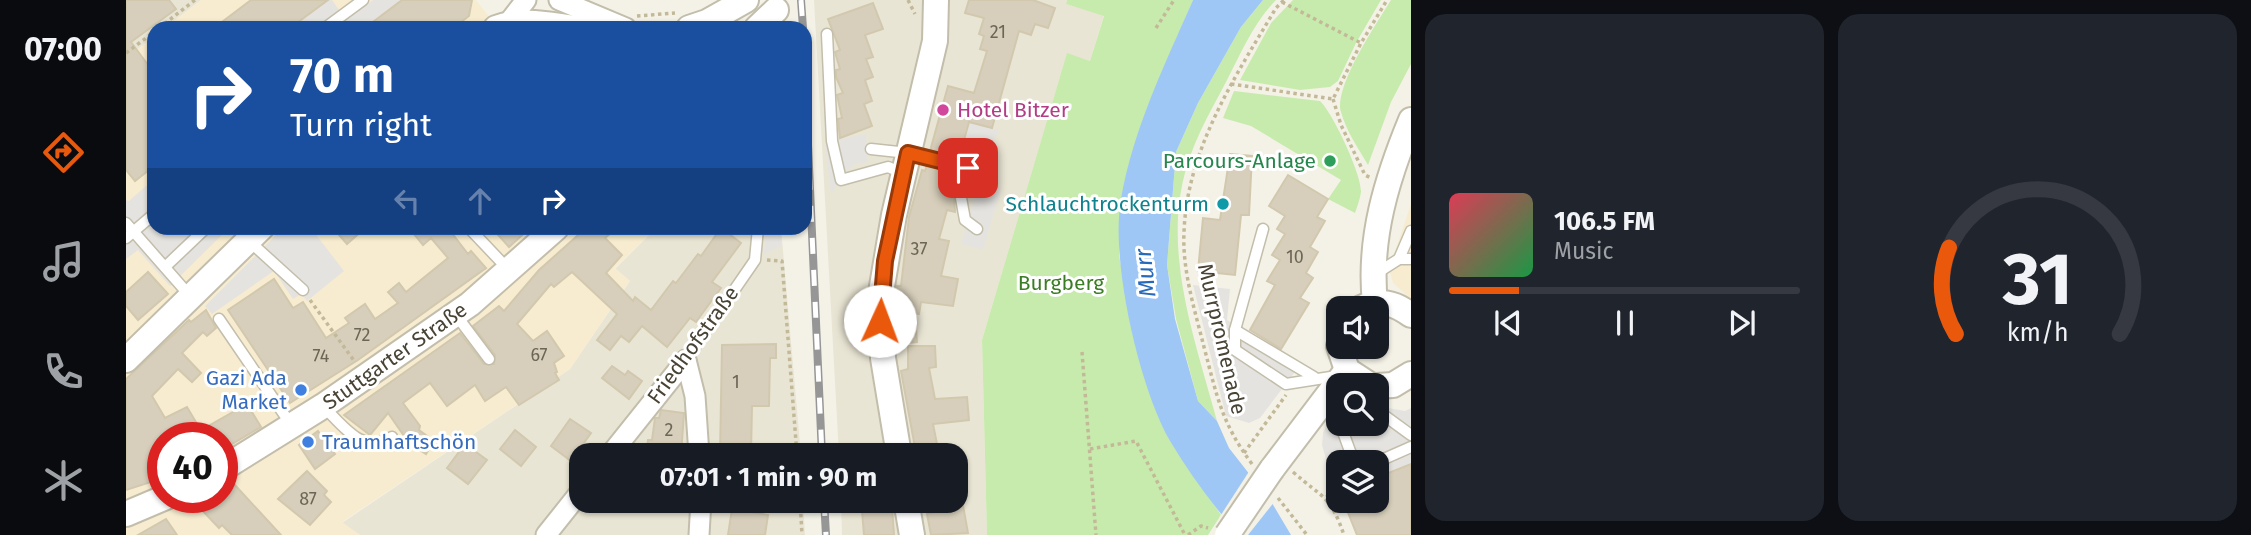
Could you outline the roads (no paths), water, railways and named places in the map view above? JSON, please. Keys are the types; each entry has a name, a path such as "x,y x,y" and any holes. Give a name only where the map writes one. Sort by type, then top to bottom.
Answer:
{"street":[{"path":"507,21 526,0"},
{"path":"559,0 623,21"},
{"path":"709,21 746,0"},
{"path":"897,443 883,358 880,321 885,261 941,6 921,0"},
{"path":"764,21 776,10"},
{"path":"1369,296 1379,216 1411,120"},
{"path":"126,360 253,235"},
{"name":"Stuttgarter Straße","path":"238,459 323,407 456,314 510,272 549,235"},
{"path":"1389,303 1411,315"},
{"path":"1342,359 1345,373"},
{"path":"686,360 695,396 698,443"},
{"name":"Friedhofstraße","path":"620,443 686,360"},
{"path":"1389,385 1410,376"},
{"path":"1219,532 1326,398"},
{"path":"126,514 147,505"},
{"path":"546,535 569,506"},
{"path":"699,535 700,513"},
{"path":"908,513 912,535"}],"lane":[{"path":"337,21 363,0"},
{"path":"827,34 832,141 841,180 906,163 968,168 961,198 965,220 977,229"},
{"path":"871,149 906,163"},
{"path":"130,235 147,220"},
{"path":"126,223 130,235 165,267 190,296"},
{"path":"1264,229 1235,330 1236,350 1286,384 1326,375"},
{"path":"1372,277 1399,259 1411,232"},
{"path":"165,267 199,235"},
{"path":"255,235 303,290"},
{"path":"476,235 510,272"},
{"name":"Friedhofstraße","path":"686,360 755,260 760,245 759,235"},
{"path":"1399,259 1411,259"},
{"path":"456,314 489,359"},
{"path":"219,318 292,427"},
{"path":"1235,330 1314,377"},
{"path":"323,407 340,424 370,445 377,446 393,437"},
{"path":"1389,419 1411,435"},
{"path":"1389,457 1411,447"}],"water":[{"name":"Murr","path":"1193,0 1263,0 1241,27 1198,103 1176,152 1167,265 1175,319 1198,401 1217,421 1229,448 1272,503 1291,535 1239,535 1194,478 1170,441 1148,389 1123,288 1119,225 1126,173 1142,122"}],"railway":[{"path":"801,0 802,21"},
{"path":"812,233 821,443"},
{"path":"825,513 826,535"}],"place":[{"name":"Hotel Bitzer","path":"943,110"},
{"name":"Parcours-Anlage","path":"1330,161"},
{"name":"Schlauchtrockenturm","path":"1223,204"},
{"name":"Gazi Ada Market","path":"301,390"},
{"name":"Traumhaftschön","path":"308,442"}],"park label":[{"name":"Burgberg","path":"1061,283"}]}
